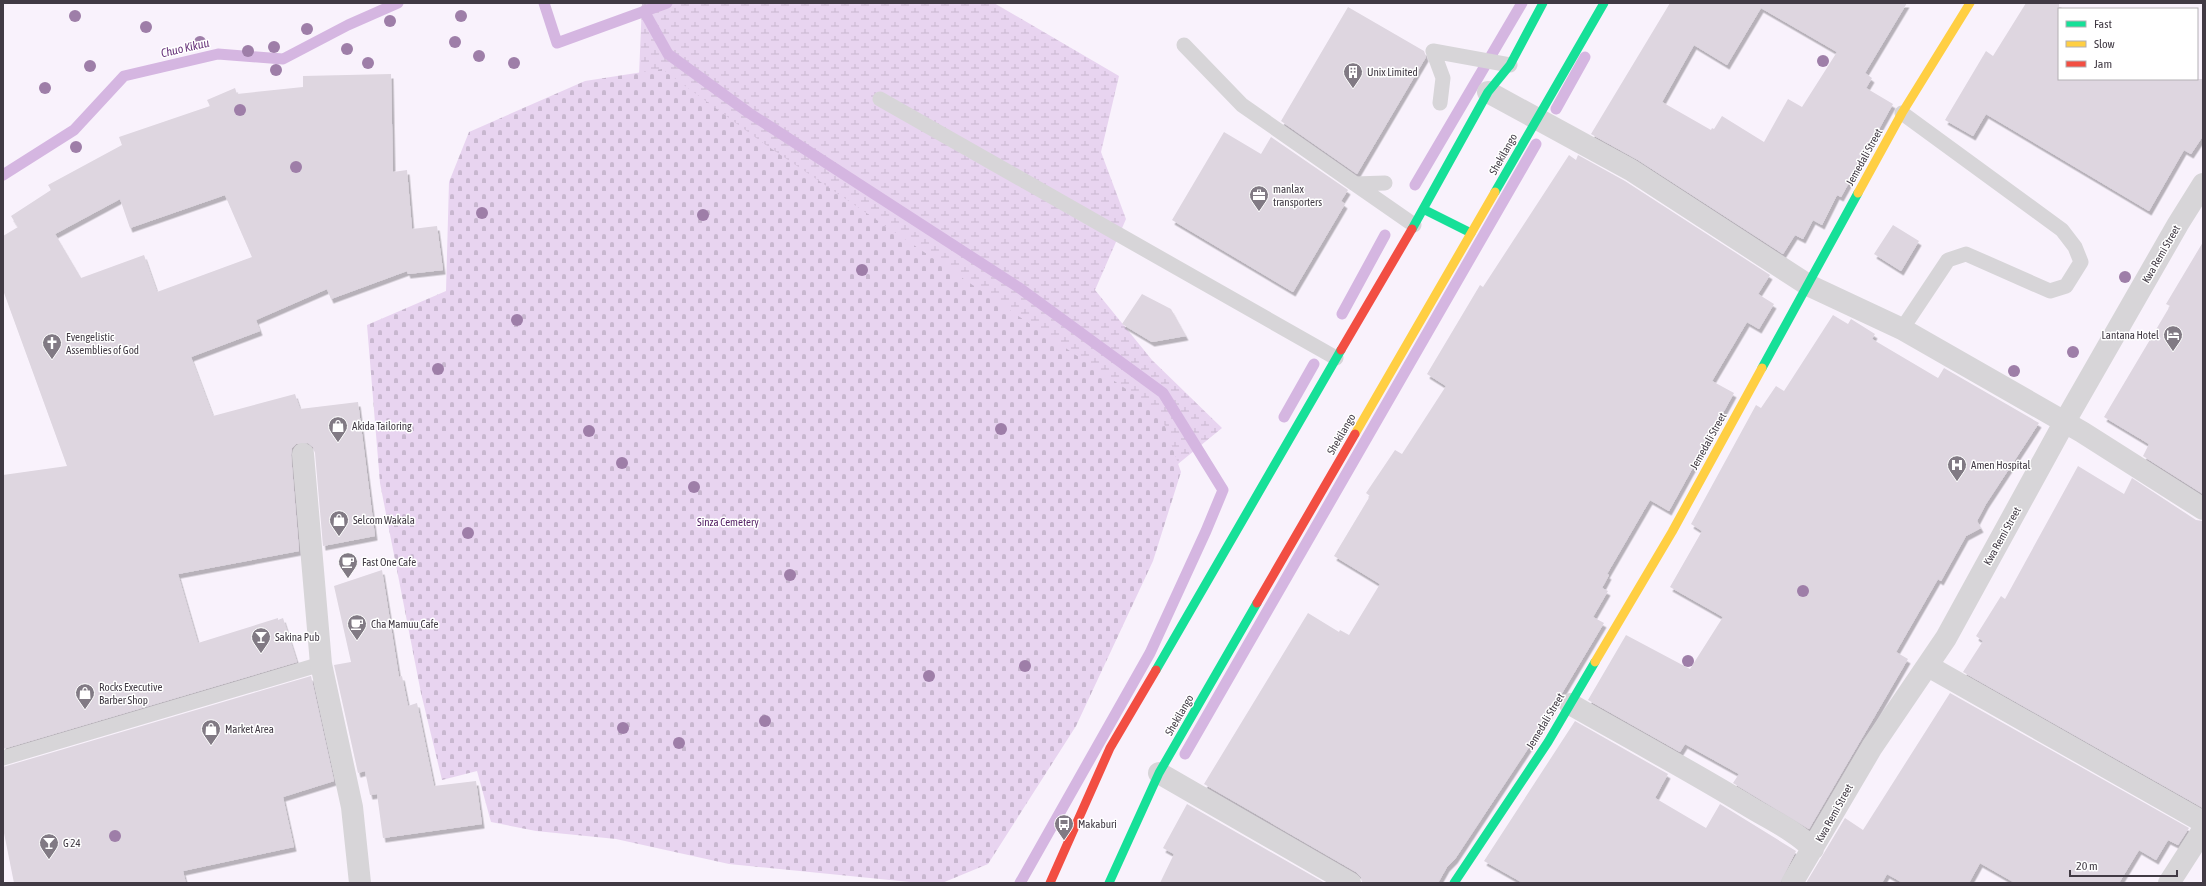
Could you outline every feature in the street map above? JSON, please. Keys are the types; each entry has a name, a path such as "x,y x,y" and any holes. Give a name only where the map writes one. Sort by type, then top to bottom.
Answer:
{"main road":[{"path":"1050,883 1110,748 1414,225 1488,92 1510,65 1544,3"},
{"name":"Shekilango","path":"1109,883 1159,773 1604,3"},
{"name":"Jemedali Street","path":"1454,883 1548,742 1672,532 1902,112 1970,3"},
{"path":"1423,208 1471,233"}],"street":[{"path":"1488,92 1537,117 1559,131 1631,170 1808,285 1902,328 2064,423 2203,509"},
{"name":"Kwa Remi Street","path":"1792,883 1872,747 1946,638 2064,423 2174,230 2203,184"},
{"path":"303,454 321,664 352,807 360,883"},
{"path":"1928,666 2203,822"},
{"path":"1570,704 1739,801 1807,842 1813,849"},
{"path":"1159,773 1350,883"},
{"path":"2169,883 2203,830"}],"lane":[{"path":"1184,45 1242,105 1414,225"},
{"path":"1440,103 1443,78 1434,51 1510,65"},
{"path":"880,99 1336,358"},
{"path":"1902,112 2062,230 2075,247 2081,262 2066,286 2050,291 1966,254 1948,260 1902,328"},
{"path":"1355,184 1385,183"},
{"path":"3,758 321,664"}],"green space":[{"path":"642,3 994,3 1119,76 1101,152 1126,219 1095,290 1152,360 1222,428 1145,491 638,100"},
{"name":"Sinza Cemetery","path":"662,69 763,143 1160,412 1181,472 1153,561 1076,726 988,864 942,883 920,883 729,864 616,839 536,831 491,822 477,771 442,780 421,693 380,483 367,325 446,291 449,182 469,132 585,81"}],"building":[{"path":"1670,3 1907,3 1865,73 1872,78 1866,88 1893,104 1841,197 1837,195 1822,225 1813,220 1803,239 1795,235 1783,254 1638,160 1591,134","holes":["1761,8 1837,52 1802,107 1788,99 1764,142 1722,116 1714,129 1712,128 1711,130 1662,102 1694,45 1727,65"]},
{"path":"2026,3 2059,3 2058,80 2203,79 2203,136 2191,154 2184,150 2149,211 1986,114 1973,136 1945,120 1986,51 1993,56"},
{"name":"Unix Limited","path":"1348,7 1424,51 1426,57 1357,174 1281,121"},
{"path":"391,74 393,172 407,170 412,229 437,226 443,270 408,274 407,271 331,299 327,289 256,320 260,331 191,357 213,416 295,394 300,409 358,402 375,536 323,546 315,453 313,447 308,443 296,444 292,448 291,455 299,551 178,574 198,643 278,618 278,620 283,618 297,662 3,749 3,475 67,466 3,290 3,236 18,227 11,216 51,190 48,185 122,145 119,137 210,106 207,100 235,88 237,94 303,87 303,76","holes":["225,195 252,257 157,292 144,255 81,278 55,234 120,199 130,228"]},
{"name":"manlax transporters","path":"1224,132 1261,154 1271,137 1348,190 1341,201 1345,204 1293,292 1172,220"},
{"path":"1569,155 1576,160 1578,155 1625,181 1770,275 1758,294 1774,304 1759,329 1747,322 1712,381 1734,393 1669,511 1650,500 1607,574 1609,575 1602,588 1608,591 1593,617 1604,623 1537,735 1455,859 1447,867 1438,883 1362,883 1361,877 1356,872 1204,784 1308,613 1339,632 1340,630 1349,635 1380,584 1334,556 1370,496 1366,493 1395,450 1402,454 1446,386 1427,374 1480,285 1483,287"},
{"path":"1893,225 1919,241 1901,271 1874,254"},
{"path":"2203,242 2203,494 2143,456 2149,444 2104,417 2170,306 2166,304"},
{"path":"1142,294 1171,309 1186,336 1152,342 1122,324"},
{"path":"1833,315 1848,324 1851,319 1875,334 1872,339 1938,378 1944,368 2039,423 1986,504 1977,521 1981,528 1966,536 1941,581 1938,579 1896,652 1908,659 1809,829 1733,783 1739,774 1685,744 1680,752 1588,700 1626,635 1690,669 1723,617 1670,587 1702,531 1691,524 1756,405 1761,408 1776,386 1784,391"},
{"path":"2078,466 2124,494 2132,478 2196,520 2203,521 2203,808 1963,672 1983,641 1976,636 2001,596 2005,599"},
{"path":"382,570 399,677 402,676 408,706 417,703 434,786 476,781 482,824 383,838 377,794 370,795 365,771 358,773 334,665 351,662 334,586"},
{"path":"311,676 334,781 283,797 294,847 183,871 186,883 14,883 3,828 3,767"},
{"path":"1950,693 2189,828 2178,845 2168,840 2156,860 2139,850 2119,883 2015,883 1980,863 1969,883 1903,883 1887,874 1882,883 1806,883 1845,818 1863,830"},
{"path":"1575,721 1668,774 1655,798 1706,828 1720,804 1796,851 1780,883 1523,883 1484,861"},
{"path":"1187,804 1325,883 1160,883 1174,854 1163,848"}],"waterway":[{"name":"Chuo Kikuu","path":"3,175 74,130 124,76 218,54 283,59 348,25 398,3"},
{"name":"Chuo Kikuu","path":"544,3 557,43 667,3"},
{"path":"1415,185 1522,3"},
{"path":"644,11 668,54 749,113 1018,287 1163,393 1223,490 1206,531 1150,653 1020,883"},
{"path":"1556,109 1585,57"},
{"path":"1185,754 1536,144"},
{"path":"1342,314 1385,235"},
{"path":"1284,417 1314,364"}],"traffic: fast":[{"path":"1412,229 1488,92 1510,65 1543,3"},
{"path":"1495,192 1604,3"},
{"path":"1762,368 1858,193"},
{"path":"1423,209 1471,233"},
{"path":"1156,670 1341,350"},
{"path":"1109,883 1159,773 1257,603"},
{"path":"1454,883 1548,742 1595,662"}],"traffic: slow":[{"path":"1858,193 1902,113 1970,3"},
{"path":"1355,434 1495,192"},
{"path":"1595,662 1672,532 1762,368"}],"traffic: jam":[{"path":"1341,350 1412,229"},
{"path":"1257,603 1355,434"},
{"path":"1050,883 1110,748 1156,670"}],"place":[{"name":"Unix Limited","path":"1353,89"},
{"name":"manlax transporters","path":"1259,212"},
{"name":"Lantana Hotel","path":"2173,352"},
{"name":"Evengelistic Assemblies of God","path":"52,360"},
{"name":"Akida Tailoring","path":"338,443"},
{"name":"Amen Hospital","path":"1957,482"},
{"name":"Selcom Wakala","path":"339,537"},
{"name":"Fast One Cafe","path":"348,579"},
{"name":"Cha Mamuu Cafe","path":"357,641"},
{"name":"Sakina Pub","path":"261,654"},
{"name":"Rocks Executive Barber Shop","path":"85,710"},
{"name":"Market Area","path":"211,746"},
{"name":"Makaburi","path":"1064,841"},
{"name":"G 24","path":"49,860"}]}
